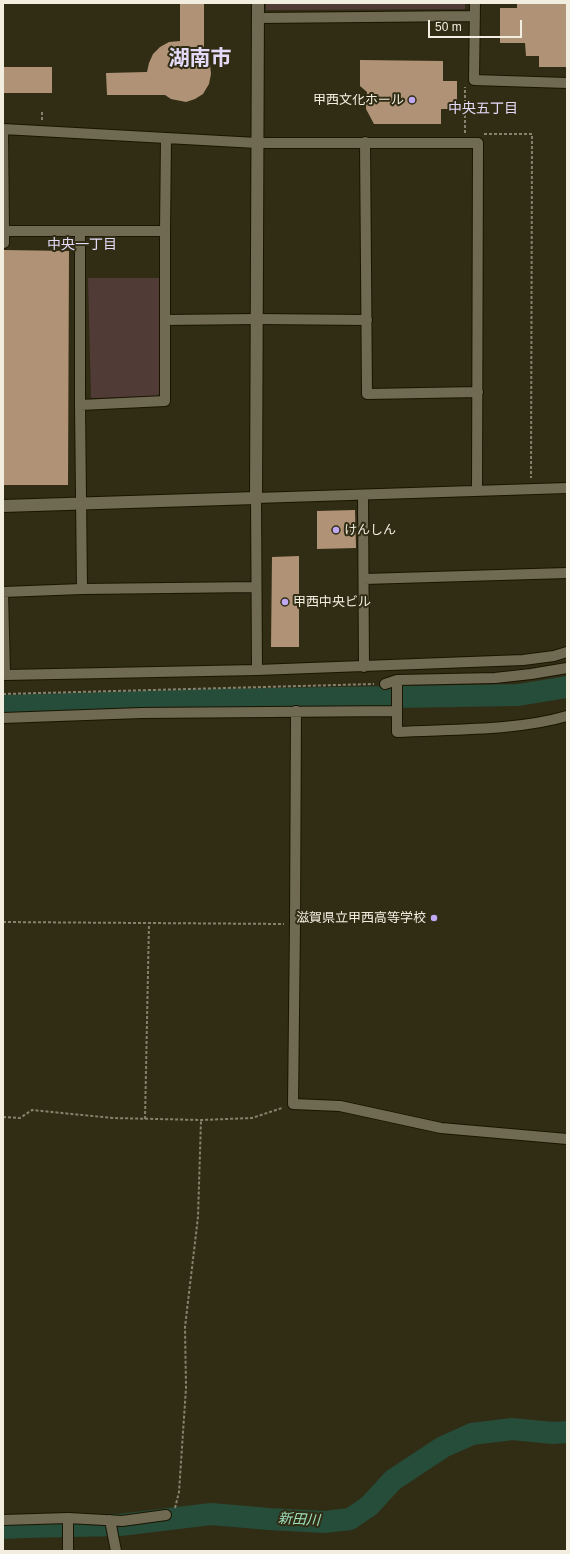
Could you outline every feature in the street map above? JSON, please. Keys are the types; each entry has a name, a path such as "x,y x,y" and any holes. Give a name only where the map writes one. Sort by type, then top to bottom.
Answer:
{"street":[{"path":"257,670 256,498 258,3"},
{"path":"475,3 474,80 567,83"},
{"path":"258,18 475,16"},
{"path":"4,243 3,130 258,144 365,142 478,143 478,491"},
{"path":"80,404 165,401 166,138"},
{"path":"365,142 367,394 478,392"},
{"path":"4,231 165,231"},
{"path":"80,231 80,504 82,589"},
{"path":"165,320 366,320"},
{"path":"3,506 363,496 567,488"},
{"path":"363,496 364,667"},
{"path":"364,579 567,573"},
{"path":"256,587 82,589 3,592 6,675 364,667 523,660 554,656 567,652"},
{"path":"385,684 495,678 567,668"},
{"path":"397,683 397,732 504,727 567,716"},
{"path":"3,718 141,713 397,709"},
{"path":"296,711 296,924 293,1104 340,1106 441,1128 567,1138"},
{"path":"3,1520 110,1525 122,1521 166,1515"},
{"path":"68,1524 68,1551"},
{"path":"110,1525 116,1551"}],"path":[{"path":"465,82 465,133"},
{"path":"42,110 42,121"},
{"path":"478,134 532,134 531,489"},
{"path":"3,694 385,684"},
{"path":"3,922 296,924"},
{"path":"145,1119 148,923"},
{"path":"3,1117 20,1118 32,1110 112,1118 201,1120 252,1118 293,1104"},
{"path":"166,1515 174,1509 179,1492 186,1388 185,1327 198,1217 201,1120"}],"shaded area":[{"path":"266,3 465,3 465,9 266,10"},
{"path":"88,278 159,278 162,391 156,397 91,398"}],"building":[{"path":"180,3 204,3 204,55 210,64 211,74 209,84 203,94 186,102 171,99 165,95 107,95 106,73 147,72 153,54 160,47 169,42 180,41"},
{"path":"517,3 567,3 567,67 539,67 539,56 526,56 525,43 500,43 500,8 517,8"},
{"name":"甲西文化ホール","path":"360,60 443,61 443,81 457,81 457,109 441,109 441,124 374,124 366,109 367,92 360,86"},
{"path":"3,67 52,67 52,93 3,93"},
{"path":"3,250 69,251 68,485 3,485"},
{"name":"けんしん","path":"355,510 356,548 317,549 317,511"},
{"name":"甲西中央ビル","path":"299,556 299,647 271,647 272,557"}],"waterway":[{"path":"3,706 208,700 518,695 567,687"},
{"name":"新田川","path":"3,1528 120,1525 211,1514 324,1522 350,1519 369,1506 393,1480 443,1447 472,1434 512,1429 553,1433 567,1432"}],"place":[{"name":"甲西文化ホール","path":"412,100"},
{"name":"けんしん","path":"336,530"},
{"name":"甲西中央ビル","path":"285,602"},
{"name":"滋賀県立甲西高等学校","path":"434,918"}],"district":[{"name":"湖南市","path":"200,59"},
{"name":"中央五丁目","path":"483,109"},
{"name":"中央一丁目","path":"82,245"}]}
